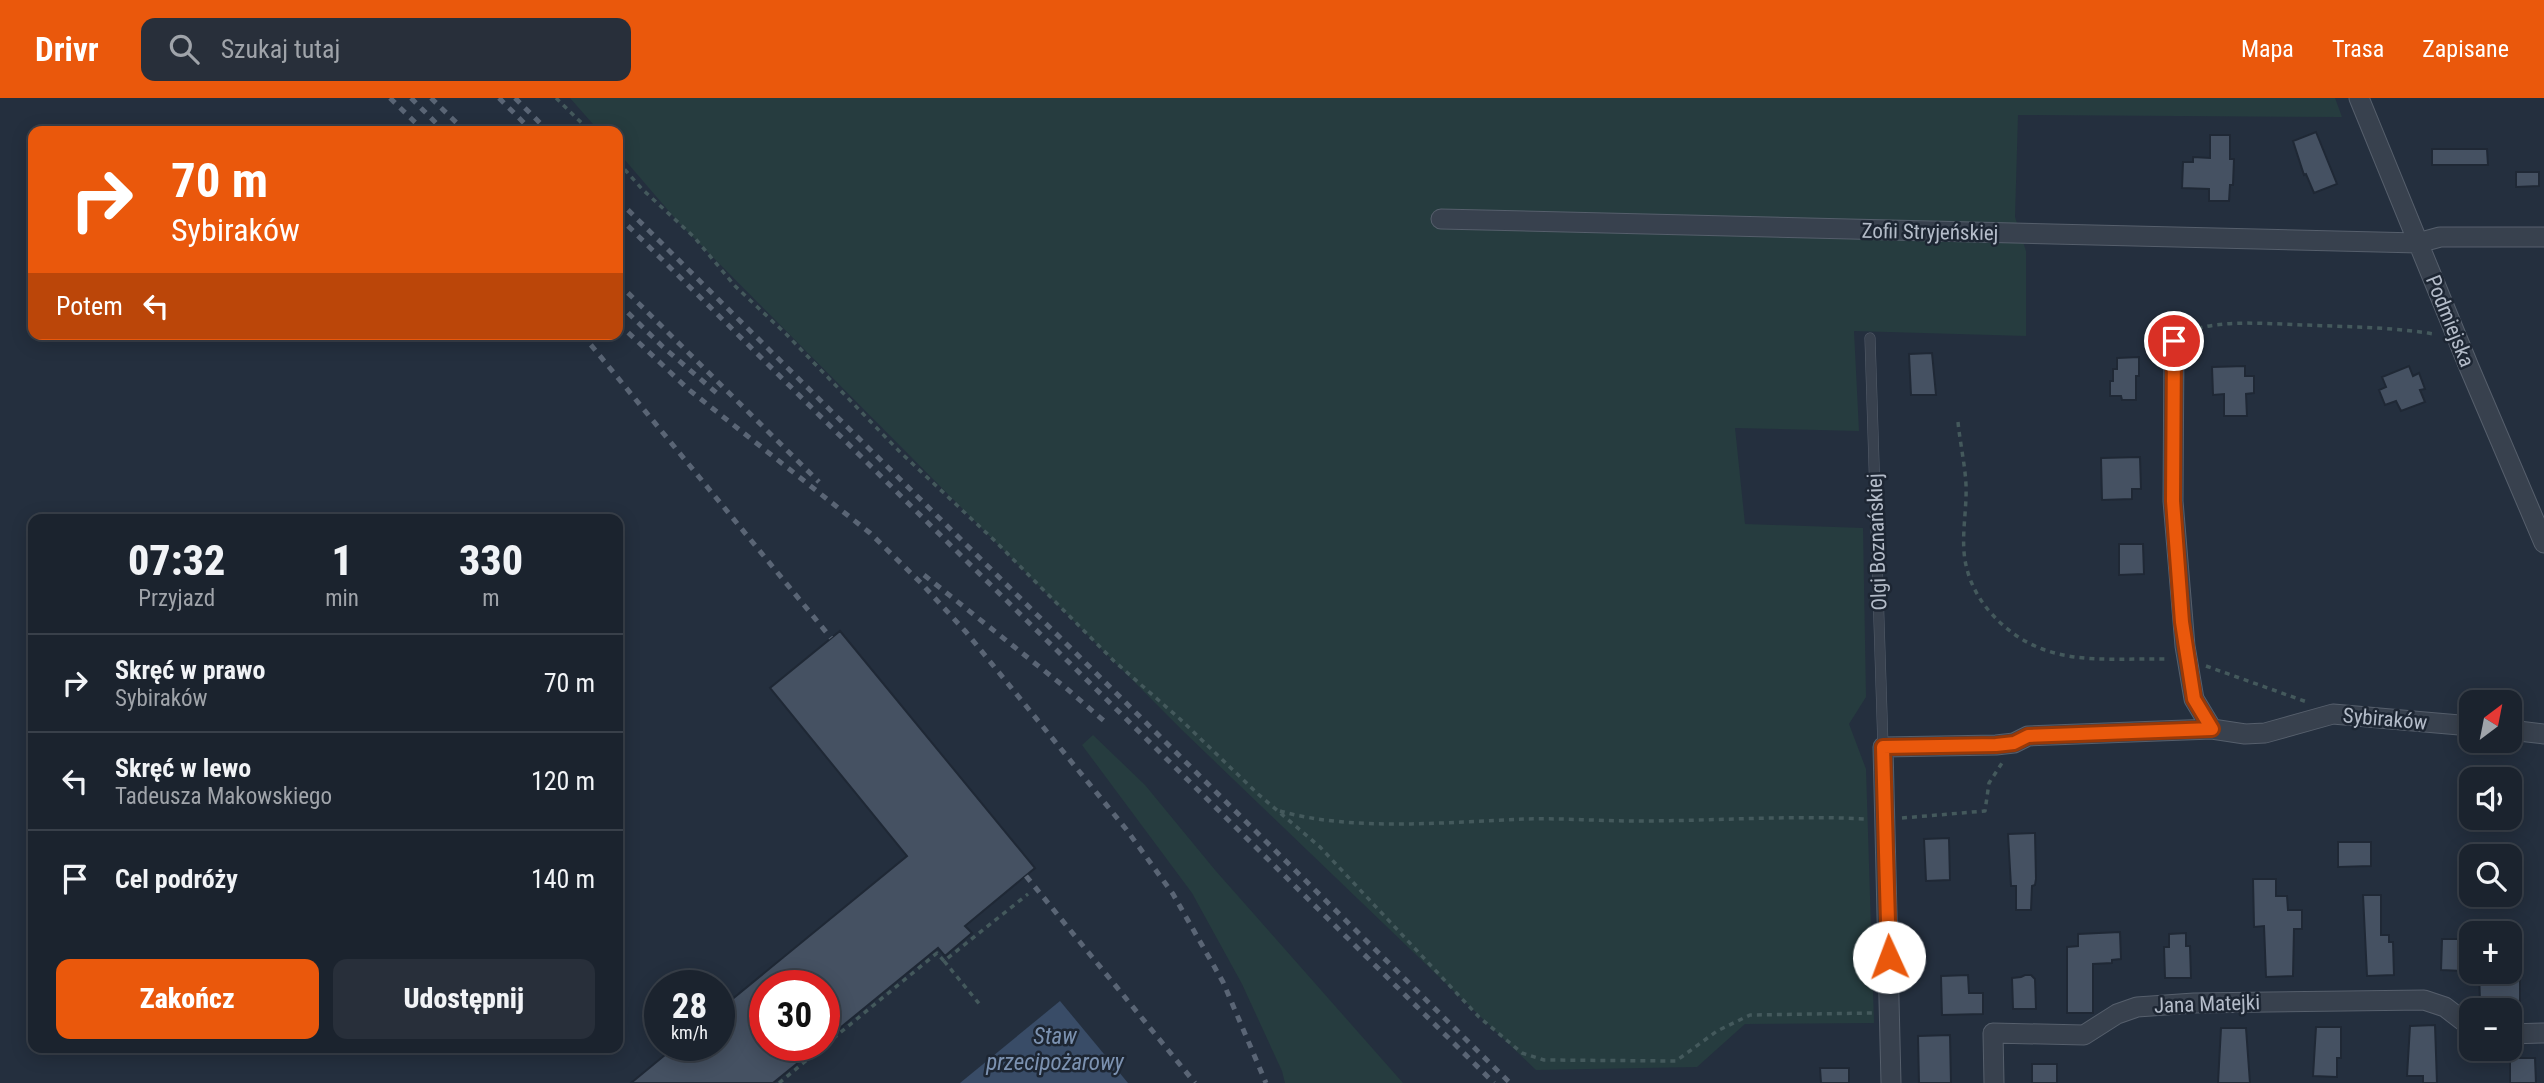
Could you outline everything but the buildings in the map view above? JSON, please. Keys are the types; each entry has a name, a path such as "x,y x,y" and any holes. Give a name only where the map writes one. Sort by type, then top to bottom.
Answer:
{"street":[{"name":"Podmiejska","path":"2359,98 2544,543"},
{"name":"Zofii Stryjeńskiej","path":"1441,219 2418,243 2440,237 2544,237"},
{"path":"2174,341 2173,501 2186,653 2194,699 2212,729"},
{"name":"Sybiraków","path":"1883,747 2014,743 2028,736 2212,729 2245,734 2265,733 2333,714 2459,725"},
{"path":"2522,731 2544,734"},
{"path":"1883,747 1891,1083"},
{"name":"Jana Matejki","path":"1994,1083 1993,1033 2084,1035 2117,1014 2137,1007 2194,1003 2424,1000 2445,1007 2459,1018"},
{"path":"2522,1034 2544,1033"}],"lane":[{"name":"Olgi Boznańskiej","path":"1870,338 1883,747"}],"path":[{"path":"556,98 585,126"},
{"path":"623,168 642,190 694,237 735,286 786,334 899,451 994,540 1114,661 1338,865 1479,1017 1522,1053 1544,1060 1676,1061 1717,1031 1750,1015 1891,1012"},
{"path":"2174,341 2185,332 2210,324 2402,329 2457,338"},
{"path":"1958,422 1966,485 1964,558 1970,581 1985,606 2005,628 2027,643 2052,653 2074,657 2186,653 2208,667 2269,687 2333,714"},
{"path":"1277,810 1300,816 1387,824 1537,819 1637,821 1820,817 1884,820 1985,811 1989,783 2014,743"},
{"path":"944,961 1028,894"},
{"path":"779,1083 937,953 981,1006"}],"green space":[{"path":"570,98 2335,98 2342,117 2018,115 2015,217 2026,251 2026,336 1854,331 1859,431 1735,428 1745,524 1863,528 1866,697 1849,724 1866,769 1874,1023 1745,1024 1697,1067 1536,1070 1182,730 679,223 623,158 623,126 595,126"},
{"path":"1093,735 1145,785 1215,870 1403,1083 1285,1083 1242,984 1192,893 1082,745"}],"water":[{"name":"Staw przecipożarowy","path":"1060,1001 1128,1083 960,1083"}],"railway":[{"path":"390,98 419,126"},
{"path":"411,98 439,126"},
{"path":"431,98 460,126"},
{"path":"499,98 527,126"},
{"path":"515,98 543,126"},
{"path":"623,205 1510,1083"},
{"path":"623,221 1494,1083"},
{"path":"623,288 819,482"},
{"path":"623,308 719,395"},
{"path":"623,328 688,389 870,533 966,632 1126,829 1173,894 1223,982 1266,1083"},
{"path":"587,340 831,638"},
{"path":"924,575 1104,721"},
{"path":"1026,876 1195,1083"}],"route":[{"path":"1889,957 1883,747 1996,745 2014,743 2028,736 2212,729 2194,699 2182,622 2173,501 2174,341"}]}
